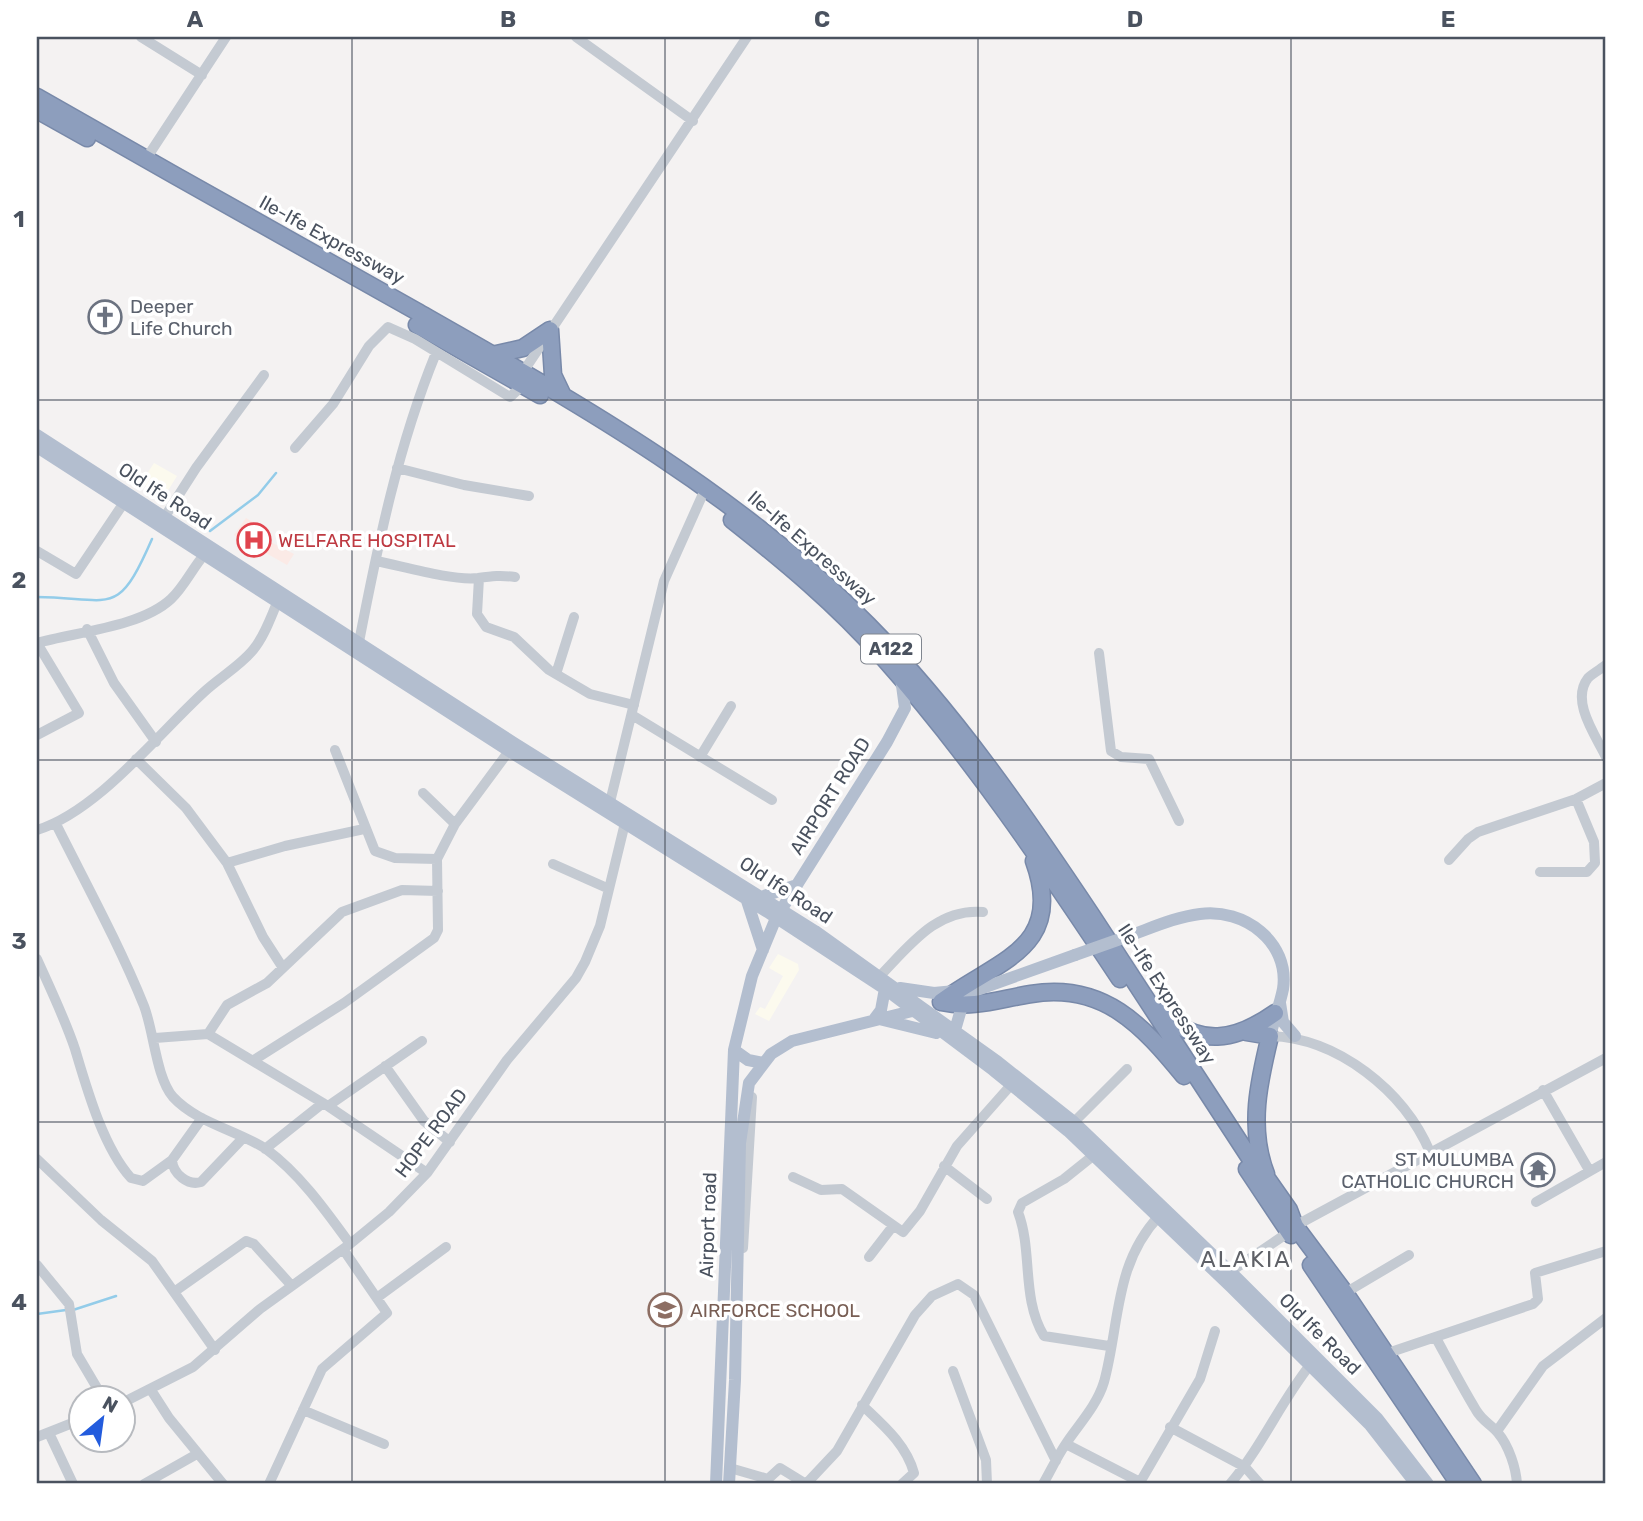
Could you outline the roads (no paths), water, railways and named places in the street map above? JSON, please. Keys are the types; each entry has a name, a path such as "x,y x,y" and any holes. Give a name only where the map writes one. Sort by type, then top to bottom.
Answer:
{"highway":[{"name":"Ile-Ife Expressway","path":"37,97 492,355 523,379 563,396 634,438 712,491 781,545 865,622 924,686 1000,781 1261,1175 1268,1180 1289,1210 1292,1229 1345,1293 1473,1484"},
{"name":"Ile-Ife Expressway","path":"37,110 523,379 702,496 837,610 901,678 965,754 1017,824 1184,1076 1292,1229 1459,1484"},
{"path":"492,355 523,348 550,330 553,375 563,396"},
{"path":"959,999 1017,955 1033,936 1039,923 1044,898 1042,884 1017,824"},
{"path":"1135,982 1179,1027 1221,1038 1245,1032 1270,1035 1260,1080 1256,1116 1259,1148 1268,1180"},
{"path":"927,1007 959,999 1042,993 1085,997 1130,1017 1184,1076"},
{"path":"1245,1032 1277,1006"}],"main road":[{"name":"Old Ife Road","path":"37,435 164,518 255,583 277,603 747,901 779,914 927,1007 953,1034 1094,1155 1377,1418 1428,1484"},
{"name":"Old Ife Road","path":"37,447 204,555 359,642 761,897 779,914"},
{"name":"AIRPORT ROAD","path":"734,1050 752,976 779,914 887,742 905,708 901,678"},
{"path":"761,897 797,885"},
{"path":"747,901 763,951"},
{"path":"734,1050 748,1060 763,1063 792,1041 927,1007 1123,938 1200,914 1220,914 1242,920 1261,930 1277,951 1283,974 1270,1035"},
{"path":"887,983 959,999 953,1034 875,1018 881,1010 887,983"},
{"path":"1277,1006 1283,1022 1295,1036"},
{"name":"Old Ife Road","path":"953,1034 1074,1122 1230,1272 1245,1295 1370,1426 1416,1484"},
{"name":"Airport road","path":"729,1484 735,1380 732,1259 734,1050"},
{"name":"Airport road","path":"716,1484 745,1094 763,1063"}],"street":[{"path":"141,37 202,75"},
{"path":"146,159 226,37"},
{"path":"576,37 693,121"},
{"path":"295,448 333,404 369,346 385,329 392,328 510,397 517,394 550,330 747,37"},
{"path":"359,642 397,468 436,353"},
{"path":"164,518 196,468 264,375"},
{"path":"397,468 529,496"},
{"path":"610,802 664,581 702,496"},
{"path":"37,551 76,574 123,504"},
{"path":"37,735 79,713 37,643 87,629 126,622 170,600 204,555"},
{"path":"376,561 479,578 492,574 515,577"},
{"path":"479,578 477,614 486,627 525,644 536,658 556,674 590,694 633,710 700,757 772,800"},
{"path":"37,830 56,824 136,759 203,693 250,654 259,642 277,603"},
{"path":"556,674 574,617"},
{"path":"87,629 114,683 156,741"},
{"path":"1099,653 1111,751 1121,757 1149,759 1179,821"},
{"path":"1606,665 1588,679 1581,696 1585,712 1606,757"},
{"path":"700,757 731,706"},
{"path":"335,750 372,846 380,854 395,858 437,859"},
{"path":"254,1060 344,1003 434,939 438,930 437,859 455,824 509,751"},
{"path":"136,759 186,808 227,863 263,937 283,968"},
{"path":"1449,860 1478,832 1576,799 1606,783"},
{"path":"424,793 455,824"},
{"path":"1540,872 1587,872 1595,863 1594,842 1576,799"},
{"name":"HOPE ROAD","path":"136,1397 193,1367 291,1285 347,1246 396,1205 427,1173 507,1060 576,978 597,936 625,822"},
{"path":"56,824 115,940 155,1038 162,1074 171,1095 202,1118 265,1149 315,1196 378,1297 386,1316 335,1356 323,1369 269,1484"},
{"path":"227,863 285,846 364,829"},
{"path":"553,864 607,888"},
{"path":"208,1034 227,1005 267,983 322,929 351,907 402,890 438,891"},
{"path":"887,983 931,924 967,910 984,912"},
{"path":"37,959 74,1047 85,1084 125,1172 131,1178 143,1181 172,1160 202,1118"},
{"path":"155,1038 208,1034 326,1105 427,1173"},
{"path":"1270,1035 1295,1036 1356,1065 1381,1084 1421,1131 1430,1152"},
{"path":"265,1149 422,1041"},
{"path":"1230,1272 1292,1229 1606,1058"},
{"path":"385,1066 424,1121 450,1142"},
{"path":"1074,1122 1127,1069"},
{"path":"735,1380 752,1078"},
{"path":"793,1177 821,1190 842,1189 902,1232 908,1228 957,1146 1011,1085"},
{"path":"1543,1090 1589,1170"},
{"path":"1421,1131 1447,1143"},
{"path":"172,1160 174,1170 184,1180 195,1184 201,1182 243,1138"},
{"path":"1094,1155 1064,1179 1022,1203 1018,1212 1023,1225 1036,1322 1044,1336 1110,1346"},
{"path":"37,1159 101,1220 152,1261 215,1350"},
{"path":"1536,1202 1606,1162"},
{"path":"944,1166 987,1199"},
{"path":"1043,1484 1055,1461 1096,1401 1104,1382 1121,1289 1143,1233 1159,1216"},
{"path":"869,1257 893,1226"},
{"path":"174,1292 246,1241 254,1244 291,1285"},
{"path":"378,1297 446,1247"},
{"path":"1385,1354 1533,1304 1538,1299 1535,1273 1606,1251"},
{"path":"1345,1293 1409,1255"},
{"path":"37,1265 69,1304 77,1354 95,1384"},
{"path":"730,1468 768,1479 780,1468 806,1484 837,1451 915,1315 932,1296 958,1284 974,1295 1055,1461"},
{"path":"1497,1431 1543,1366 1606,1318"},
{"path":"1066,1444 1140,1483 1199,1379 1215,1331"},
{"path":"1436,1338 1476,1411 1484,1423 1497,1431 1516,1473 1517,1484"},
{"path":"1230,1484 1245,1467 1291,1389 1310,1365"},
{"path":"953,1371 986,1460 987,1484"},
{"path":"151,1390 197,1454 223,1484"},
{"path":"862,1405 893,1434 911,1462 914,1473 902,1484"},
{"path":"303,1409 384,1444"},
{"path":"37,1437 66,1426"},
{"path":"1170,1427 1245,1467 1260,1484"},
{"path":"49,1433 73,1484"},
{"path":"144,1484 161,1481 197,1454"}],"waterway":[{"path":"210,531 258,495 276,473"},
{"path":"37,597 98,600 120,593 130,582 152,539"},
{"path":"73,1310 116,1296"},
{"path":"37,1314 66,1310"}],"place":[{"name":"Deeper Life Church","path":"105,317"},
{"name":"WELFARE HOSPITAL","path":"254,540"},
{"name":"ST MULUMBA CATHOLIC CHURCH","path":"1538,1170"},
{"name":"AIRFORCE SCHOOL","path":"665,1310"}],"district":[{"name":"ALAKIA","path":"1246,1259"}]}
